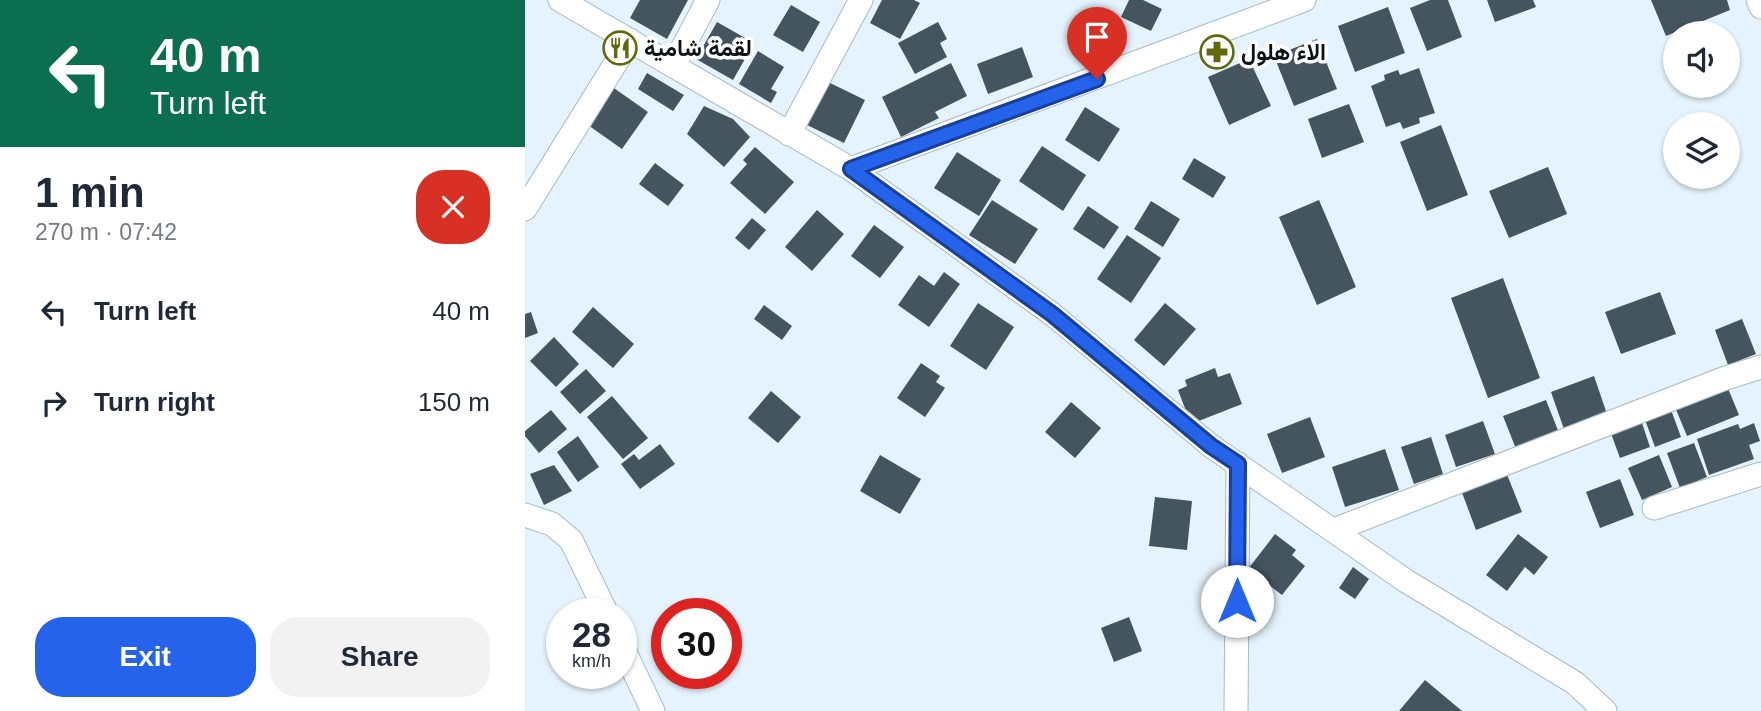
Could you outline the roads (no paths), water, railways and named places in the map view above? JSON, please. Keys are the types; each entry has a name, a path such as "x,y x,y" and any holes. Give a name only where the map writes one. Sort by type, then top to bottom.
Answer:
{"street":[{"path":"560,0 851,169 1052,314 1211,446 1406,581 1575,683 1605,711"},
{"path":"673,66 708,0"},
{"path":"789,134 861,0"},
{"path":"851,169 1304,0"},
{"path":"1758,0 1761,6"},
{"path":"525,209 630,40"},
{"path":"1334,530 1723,379 1761,367"},
{"path":"1236,711 1238,464"},
{"path":"1654,508 1761,474"},
{"path":"525,515 552,524 571,540 599,598"},
{"path":"637,678 653,711"}],"place":[{"name":"لقمة شامية","path":"620,48"},
{"name":"الاء هلول","path":"1217,52"}]}
